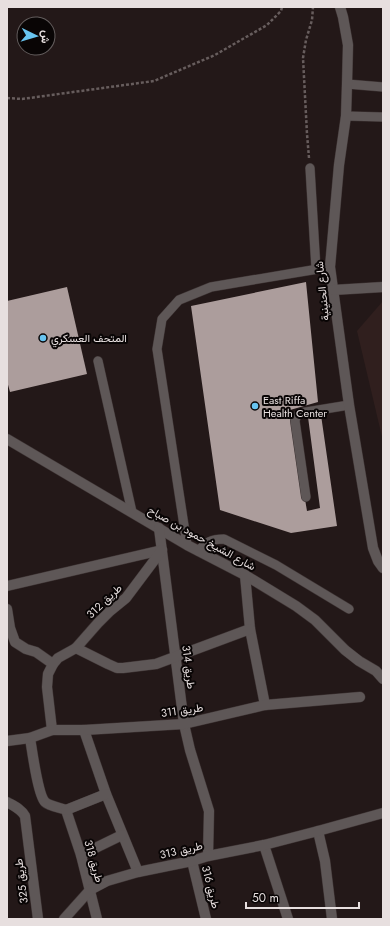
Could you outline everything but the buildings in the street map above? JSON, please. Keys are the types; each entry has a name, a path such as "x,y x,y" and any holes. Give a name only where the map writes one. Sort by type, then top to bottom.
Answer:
{"street":[{"name":"شارع الحنينية","path":"340,7 348,45 346,116 339,165 330,267 348,405 372,548 383,568"},
{"path":"333,290 383,287"},
{"name":"شارع الشيخ حمود بن صباح","path":"7,439 187,545 245,575 296,606 315,620 345,650 359,661 379,671 383,679"},
{"name":"طريق 314","path":"160,528 184,724 208,811 208,856"},
{"path":"7,586 162,550"},
{"name":"طريق 312","path":"53,664 58,658 76,648 110,611 126,598 162,550"},
{"path":"245,575 250,629 265,705"},
{"path":"7,609 10,628 15,642 26,649 36,652 53,664 48,674 47,687 52,730"},
{"path":"76,648 116,668 123,668 156,664 250,629"},
{"name":"طريق 311","path":"7,741 30,738 52,730 84,730 184,724 265,705 360,697"},
{"path":"84,730 106,794 138,872"},
{"path":"30,738 39,786 44,802 66,810 106,794"},
{"name":"طريق 325","path":"7,802 20,809 25,816 38,919"},
{"name":"طريق 318","path":"66,810 81,855 97,919"},
{"name":"طريق 313","path":"64,919 90,890 107,881 138,872 264,845 383,813"},
{"path":"318,831 325,861 332,919"},
{"path":"81,855 122,835"},
{"path":"264,845 288,919"},
{"name":"طريق 316","path":"192,861 206,919"}],"lane":[{"path":"347,84 383,87"},
{"path":"346,116 383,117"},
{"path":"310,168 316,269"},
{"path":"187,545 157,349 162,319 179,300 211,287 330,267"},
{"path":"98,361 132,512"},
{"path":"306,497 295,421 296,417 300,413 348,405"},
{"path":"198,550 208,542 216,539 224,539 276,565 349,608"}],"path":[{"path":"7,98 22,99 154,81 215,55 267,25 281,11 282,7"},
{"path":"309,154 303,58 306,40 312,20 313,7"}],"shaded area":[{"path":"383,301 383,441 357,331"}],"place":[{"name":"المتحف العسكري","path":"43,338"},
{"name":"East Riffa Health Center","path":"255,406"}]}
